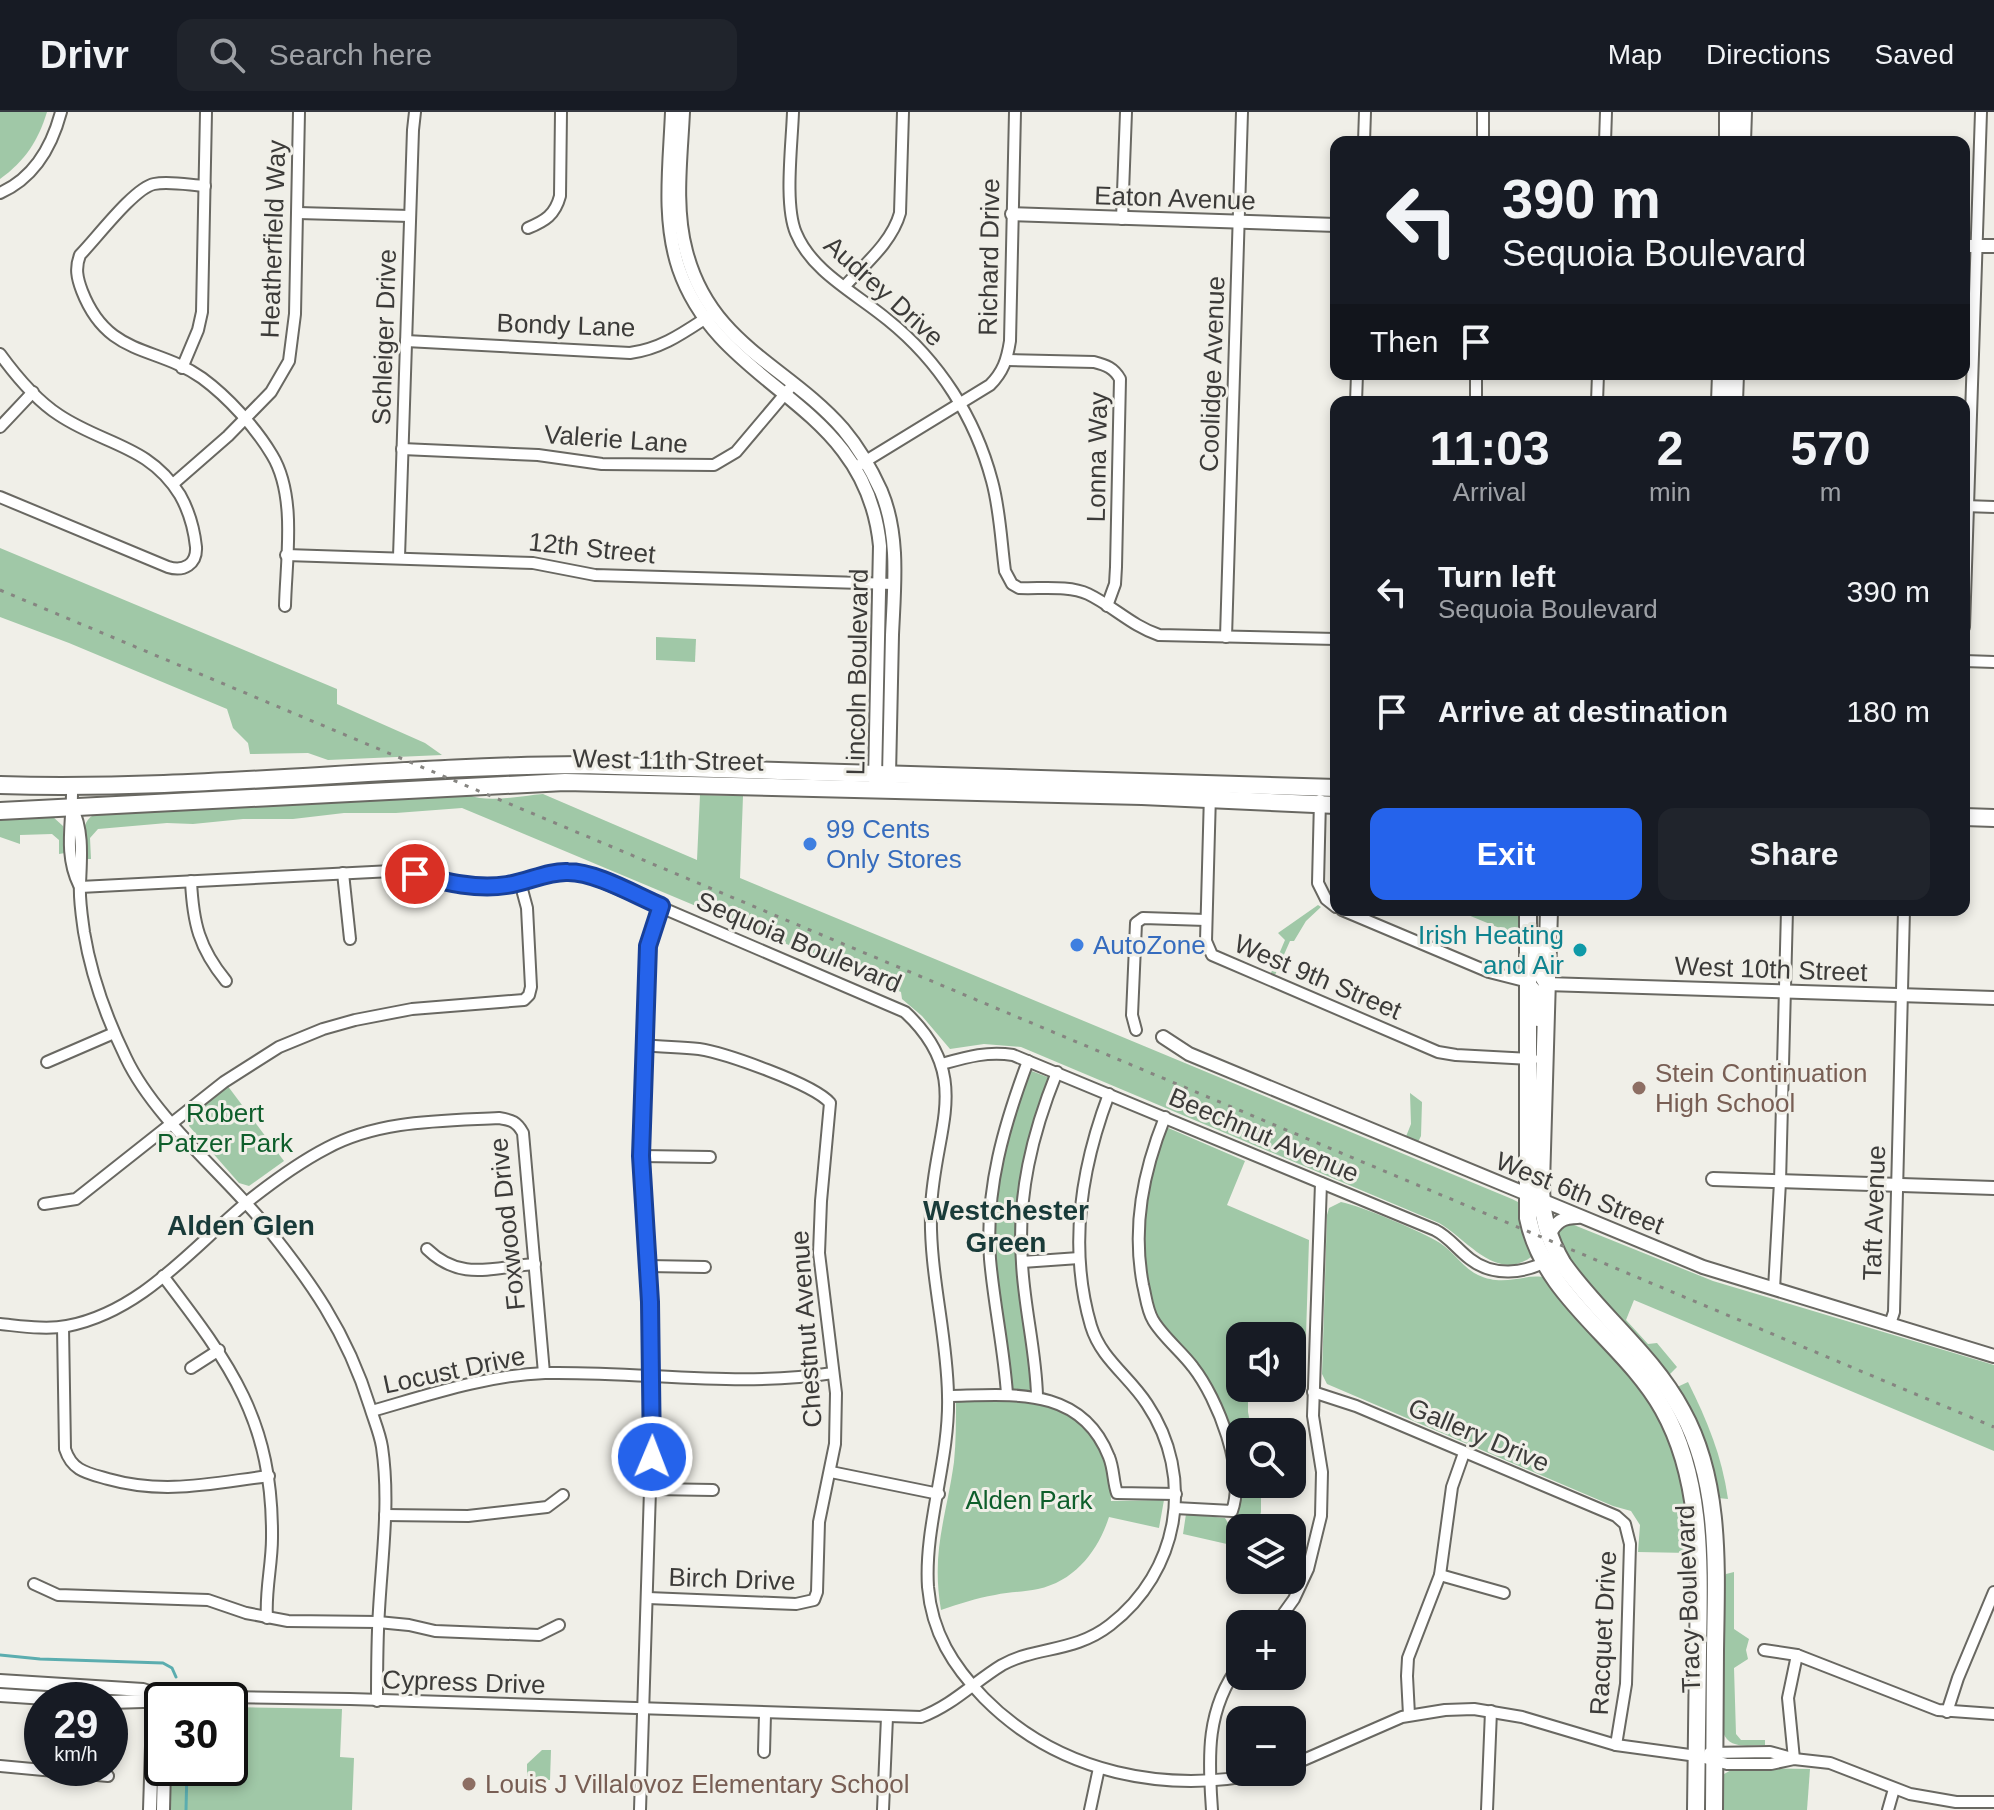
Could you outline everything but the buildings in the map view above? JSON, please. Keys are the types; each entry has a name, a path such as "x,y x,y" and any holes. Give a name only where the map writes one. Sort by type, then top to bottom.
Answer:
{"main road":[{"path":"1728,112 1728,136"},
{"path":"1742,136 1743,112"},
{"name":"West 11th Street","path":"0,785 72,786 539,765 881,774 1328,796"},
{"name":"West 11th Street","path":"0,811 529,783 878,790 1210,791"},
{"path":"1970,817 1994,818"},
{"name":"Tracy Boulevard","path":"1528,916 1545,1033 1542,1114 1531,1233 1667,1387 1689,1424 1702,1458 1711,1506 1715,1567 1714,1810"},
{"name":"Tracy Boulevard","path":"1548,916 1530,1057 1534,1198 1549,1235 1551,1259 1559,1285 1654,1396 1671,1424 1684,1458 1694,1507 1698,1564 1696,1810"}],"street":[{"path":"0,193 23,178 39,162 56,132 61,112"},
{"path":"182,368 202,312 206,112"},
{"name":"Heatherfield Way","path":"173,484 244,420 281,378 289,361 293,342 299,112"},
{"path":"528,228 545,221 552,214 560,196 561,112"},
{"name":"Lincoln Boulevard","path":"672,112 669,194 672,239 679,269 692,299 710,316 740,357 788,390 861,463 878,525 887,584 878,790"},
{"name":"Lincoln Boulevard","path":"683,112 681,229 694,277 710,316"},
{"name":"Audrey Drive","path":"793,112 790,197 795,232 803,248 819,266 924,351 961,403 992,481 1005,571 1012,584 1019,588 1077,591 1107,606"},
{"path":"845,286 885,242 900,213 903,112"},
{"name":"Richard Drive","path":"861,463 990,385 1000,375 1007,360 1015,112"},
{"path":"1122,219 1126,112"},
{"name":"Coolidge Avenue","path":"1226,637 1242,112"},
{"path":"1364,136 1365,112"},
{"path":"1483,112 1483,136"},
{"path":"1605,136 1606,112"},
{"path":"1981,112 1970,246 1994,246"},
{"name":"Schleiger Drive","path":"399,557 415,115"},
{"path":"205,186 151,184 137,192 80,255 77,271 85,298 102,325 136,350 182,368 214,388 272,455 283,477 288,499 285,606"},
{"path":"298,213 410,216"},
{"name":"Eaton Avenue","path":"1012,214 1330,225"},
{"name":"Bondy Lane","path":"406,341 630,353 663,345 710,316"},
{"path":"0,354 33,392 61,416 158,466 173,484 192,522 196,551 194,561 188,567 176,570 0,497"},
{"name":"Lonna Way","path":"1007,360 1094,362 1116,371 1120,379 1116,567 1115,584 1107,606"},
{"name":"Valerie Lane","path":"402,449 538,455 602,464 714,465 736,452 788,390"},
{"path":"0,427 33,392"},
{"path":"1970,506 1994,507"},
{"name":"12th Street","path":"286,555 533,563 602,575 887,584"},
{"path":"1107,606 1141,629 1159,635 1330,639"},
{"path":"1970,661 1994,662"},
{"path":"72,786 69,820 71,869 80,887 85,933 95,977 114,1033 140,1081 297,1264 333,1317 372,1411 382,1444 385,1515 377,1701"},
{"name":"West 9th Street","path":"1210,791 1206,941 1212,955 1438,1052 1530,1057"},
{"path":"1328,796 1318,883 1330,902"},
{"name":"Sequoia Boulevard","path":"80,887 392,871 477,887 571,872 661,906 905,1012 923,1029 942,1064 947,1099 933,1182 931,1236 948,1396 947,1439 929,1550 928,1588 940,1634 950,1657 972,1687 1014,1725 1049,1747 1099,1768 1142,1778 1210,1781 1226,1779"},
{"path":"343,873 350,939"},
{"path":"191,881 200,941 209,960 226,981"},
{"path":"44,1204 76,1199 224,1082 279,1047 323,1029 412,1009 524,1000 531,987 527,908 520,882"},
{"path":"640,1810 652,1489 652,1377 641,1156 643,1045 648,946 661,906"},
{"name":"West 10th Street","path":"1356,916 1489,972 1538,983 1994,998"},
{"path":"1774,1289 1787,916"},
{"name":"Taft Avenue","path":"1890,1324 1894,1312 1904,916"},
{"path":"1136,1030 1132,1015 1136,923 1143,918 1206,920"},
{"path":"47,1062 114,1033"},
{"name":"West 6th Street","path":"1163,1037 1189,1054 1703,1267 1994,1356"},
{"name":"Chestnut Avenue","path":"643,1045 728,1056 801,1085 830,1103 819,1253 836,1406 831,1472 819,1522 817,1592 814,1600"},
{"name":"Beechnut Avenue","path":"942,1064 975,1054 995,1052 1028,1061 1435,1230 1485,1268 1513,1272 1551,1259"},
{"path":"1530,1057 1536,1063 1536,1097 1542,1114"},
{"path":"1007,1394 990,1256 991,1200 1003,1133 1028,1061"},
{"path":"1037,1396 1035,1352 1022,1262 1021,1211 1036,1129 1057,1072"},
{"name":"Cypress Drive","path":"248,1699 921,1717 939,1710 1018,1658 1085,1641 1107,1628 1130,1609 1159,1569 1172,1531 1176,1494 1175,1475 1164,1436 1146,1403 1113,1367 1091,1326 1079,1258 1085,1171 1109,1094"},
{"path":"1165,1117 1146,1171 1141,1197 1138,1235 1142,1280 1152,1320 1196,1370 1213,1400 1226,1433 1235,1491 1232,1511 1175,1508"},
{"name":"Foxwood Drive","path":"0,1324 63,1327 115,1309 137,1297 247,1203 290,1171 351,1137 378,1129 424,1122 512,1120 523,1133 544,1373"},
{"path":"641,1156 710,1157"},
{"path":"1713,1179 1994,1188"},
{"path":"1286,1610 1308,1569 1321,1516 1323,1485 1313,1416 1313,1392 1321,1183"},
{"path":"1549,1235 1563,1218 1583,1217"},
{"path":"427,1249 450,1267 467,1271 535,1264"},
{"path":"1022,1262 1079,1258"},
{"path":"648,1266 705,1267"},
{"path":"163,1276 219,1350 242,1389 259,1437 269,1476 272,1538 267,1618"},
{"path":"63,1327 65,1449 69,1461 77,1469 124,1483 161,1489 200,1487 269,1476"},
{"path":"191,1368 219,1350"},
{"name":"Locust Drive","path":"372,1411 489,1380 544,1373 793,1379 833,1373"},
{"name":"Gallery Drive","path":"1313,1392 1356,1406 1616,1516 1625,1524"},
{"path":"948,1396 1037,1396 1074,1412 1095,1432 1110,1459 1117,1493 1176,1494"},
{"path":"1409,1715 1408,1658 1440,1575 1452,1487 1464,1453"},
{"path":"831,1472 939,1494"},
{"path":"652,1489 713,1490"},
{"path":"385,1515 468,1516 547,1507 563,1495"},
{"name":"Racquet Drive","path":"1616,1745 1626,1684 1630,1544 1625,1524"},
{"path":"1440,1575 1504,1593"},
{"path":"34,1584 58,1595 208,1600 267,1618 378,1622 435,1631 539,1635 559,1625"},
{"path":"1947,1712 1994,1592"},
{"name":"Birch Drive","path":"648,1598 796,1604 814,1600"},
{"path":"1764,1650 1797,1655 1947,1712 1994,1714"},
{"path":"1794,1759 1788,1698 1797,1655"},
{"name":"Cypress Drive","path":"0,1681 144,1690"},
{"path":"1212,1810 1208,1754 1212,1725 1226,1685"},
{"path":"0,1695 24,1697"},
{"path":"1306,1759 1372,1728 1409,1715 1445,1710 1491,1711 1616,1745 1771,1764 1794,1759 1830,1763 1910,1794 1978,1807 1994,1802"},
{"path":"1487,1810 1491,1711"},
{"path":"764,1752 765,1714"},
{"path":"883,1810 887,1717"},
{"path":"0,1766 24,1768"},
{"path":"1090,1810 1099,1768"},
{"path":"150,1810 151,1786"},
{"path":"163,1810 164,1786"},
{"path":"1888,1810 1894,1789"}],"green space":[{"path":"0,112 47,112 30,150 0,179"},
{"path":"0,548 337,689 337,704 425,743 442,755 328,760 308,753 250,754 248,743 233,728 227,709 0,617"},
{"path":"656,637 696,639 695,662 656,660"},
{"path":"543,794 697,860 700,795 743,796 740,878 1512,1199 1520,1203 1531,1257 1518,1264 1494,1262 1439,1223 1021,1047 984,1044 950,1049 922,1016 902,999 901,992 462,808 98,829 90,838 91,859 86,859 85,827 90,817 96,814 468,795 495,799"},
{"path":"53,817 63,826 65,853 59,854 59,840 52,834 20,835 20,844 0,837 0,819"},
{"path":"1318,905 1321,907 1306,921 1294,941 1290,941 1275,975 1271,973 1285,940 1278,933"},
{"path":"1470,916 1522,916 1522,935"},
{"path":"1029,1070 1050,1078 1035,1118 1020,1194 1019,1268 1033,1387 1028,1391 1013,1390 1011,1386 997,1285 995,1216 1001,1167"},
{"name":"Robert Patzer Park","path":"227,1085 284,1161 249,1186 239,1183 189,1126 191,1115"},
{"path":"1410,1093 1422,1102 1421,1136 1417,1144 1405,1139 1411,1124"},
{"path":"1166,1127 1245,1161 1227,1205 1309,1240 1306,1336 1306,1322 1226,1322 1226,1402 1248,1402 1249,1418 1226,1418 1226,1440 1201,1371 1154,1312 1145,1271 1143,1236 1145,1204 1155,1157"},
{"path":"1341,1202 1432,1238 1467,1268 1488,1279 1546,1278 1635,1380 1664,1426 1682,1475 1689,1553 1638,1552 1640,1525 1631,1511 1327,1384 1322,1374 1327,1215 1329,1208"},
{"path":"1569,1223 1713,1281 1994,1365 1994,1451 1634,1300 1626,1320 1648,1344 1657,1343 1677,1367 1667,1377 1570,1261 1561,1243 1559,1230"},
{"path":"1688,1382 1713,1439 1728,1499 1718,1498 1675,1388"},
{"name":"Alden Park","path":"1024,1399 1069,1414 1090,1433 1104,1458 1111,1501 1164,1500 1159,1528 1109,1517 1091,1553 1063,1579 1038,1589 988,1596 941,1610 939,1552 954,1462 956,1400"},
{"path":"1238,1498 1261,1498 1260,1514 1238,1514"},
{"path":"1186,1514 1225,1518 1226,1544 1183,1534"},
{"path":"1734,1572 1734,1629 1749,1639 1746,1650 1748,1659 1734,1668 1736,1734 1741,1740 1765,1740 1765,1745 1735,1744 1723,1732 1724,1579 1726,1574"},
{"path":"248,1707 342,1709 340,1757 354,1758 352,1810 168,1810 169,1786 248,1786"},
{"path":"542,1750 551,1750 550,1780 527,1779 527,1764"},
{"path":"1735,1768 1810,1769 1807,1810 1722,1810 1724,1774"}],"waterway":[{"path":"0,1655 163,1663 172,1668 176,1677"},
{"path":"186,1810 187,1786"}],"railway":[{"path":"0,590 1994,1427"}],"place":[{"name":"99 Cents Only Stores","path":"810,844"},
{"name":"AutoZone","path":"1077,945"},
{"name":"Irish Heating and Air","path":"1580,950"},
{"name":"Stein Continuation High School","path":"1639,1088"},
{"name":"Louis J Villalovoz Elementary School","path":"469,1784"}],"district":[{"name":"Alden Glen","path":"241,1225"},
{"name":"Westchester Green","path":"1006,1226"}],"route":[{"path":"415,874 477,887 506,885 558,872 571,872 661,906 648,946 641,1156 650,1302 652,1457"}]}
